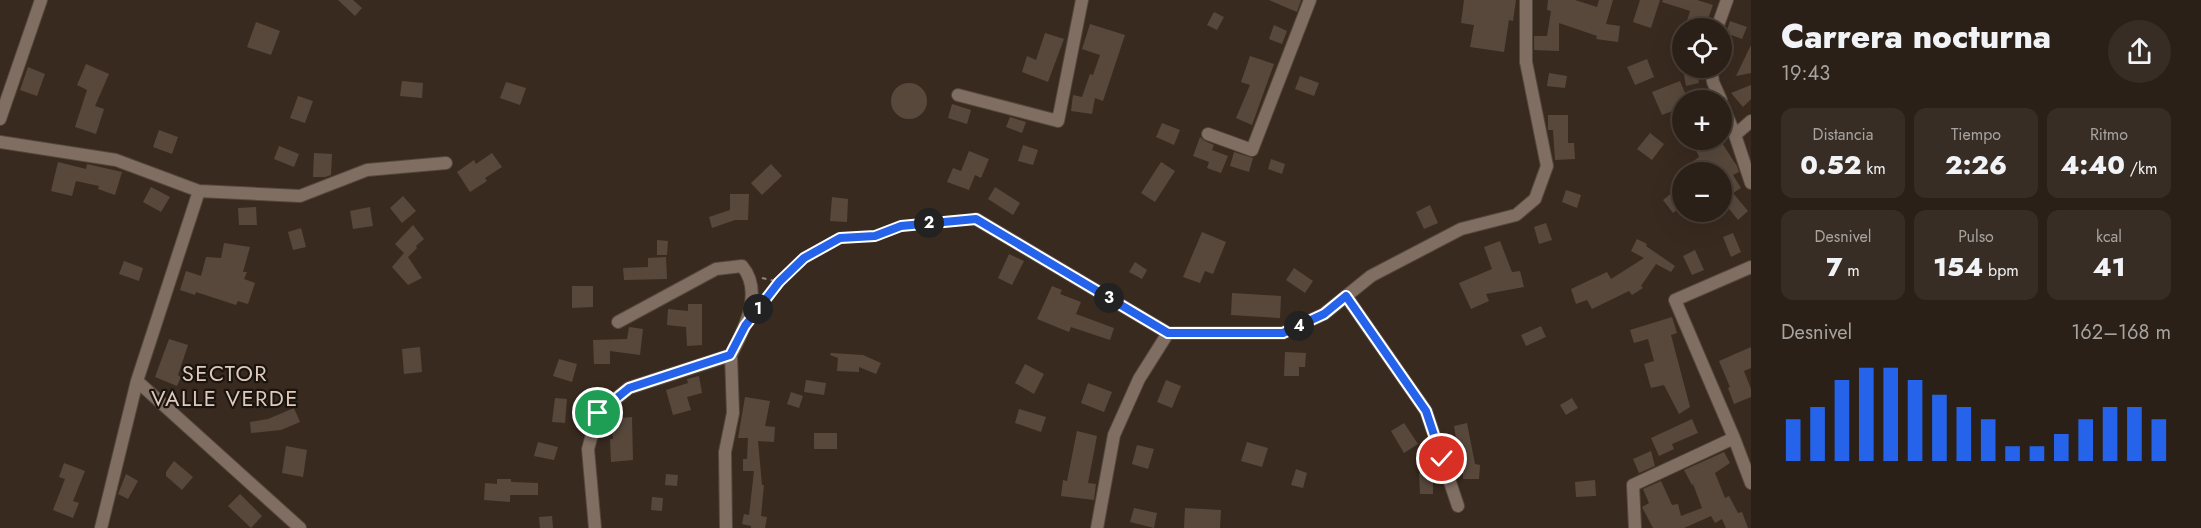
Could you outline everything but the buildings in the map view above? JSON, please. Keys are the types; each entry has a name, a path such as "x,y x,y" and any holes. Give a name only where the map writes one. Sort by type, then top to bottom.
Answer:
{"street":[{"path":"0,119 41,0"},
{"path":"958,95 1058,121 1082,0"},
{"path":"1208,134 1252,150 1310,0"},
{"path":"976,219 1168,333 1283,333 1324,314 1371,276 1461,229 1516,215 1534,200 1547,165 1526,62 1526,0"},
{"path":"1720,18 1726,0"},
{"path":"1735,135 1751,121"},
{"path":"1732,128 1751,183"},
{"path":"0,142 116,160 200,191 300,196 367,170 446,163"},
{"path":"101,528 137,381 200,191"},
{"path":"618,322 716,269 742,266 751,275 753,293 745,326 730,355 733,413 725,452 726,528"},
{"path":"1751,267 1675,300 1751,483"},
{"path":"1346,296 1426,411 1458,506"},
{"path":"1097,528 1114,435 1139,380 1168,333"},
{"path":"595,528 588,449 598,413 629,388 730,355"},
{"path":"137,381 300,528"},
{"path":"1635,528 1634,485 1734,438"}],"path":[{"path":"765,299 804,258 840,238 875,236 901,226 976,219"},
{"path":"751,275 779,282"}],"district":[{"name":"SECTOR VALLE VERDE","path":"225,386"}],"route":[{"path":"598,413 629,388 730,355 745,326 779,282 804,258 840,238 875,236 901,226 976,219 1168,333 1283,333 1324,314 1346,296 1426,411 1442,459"}]}
